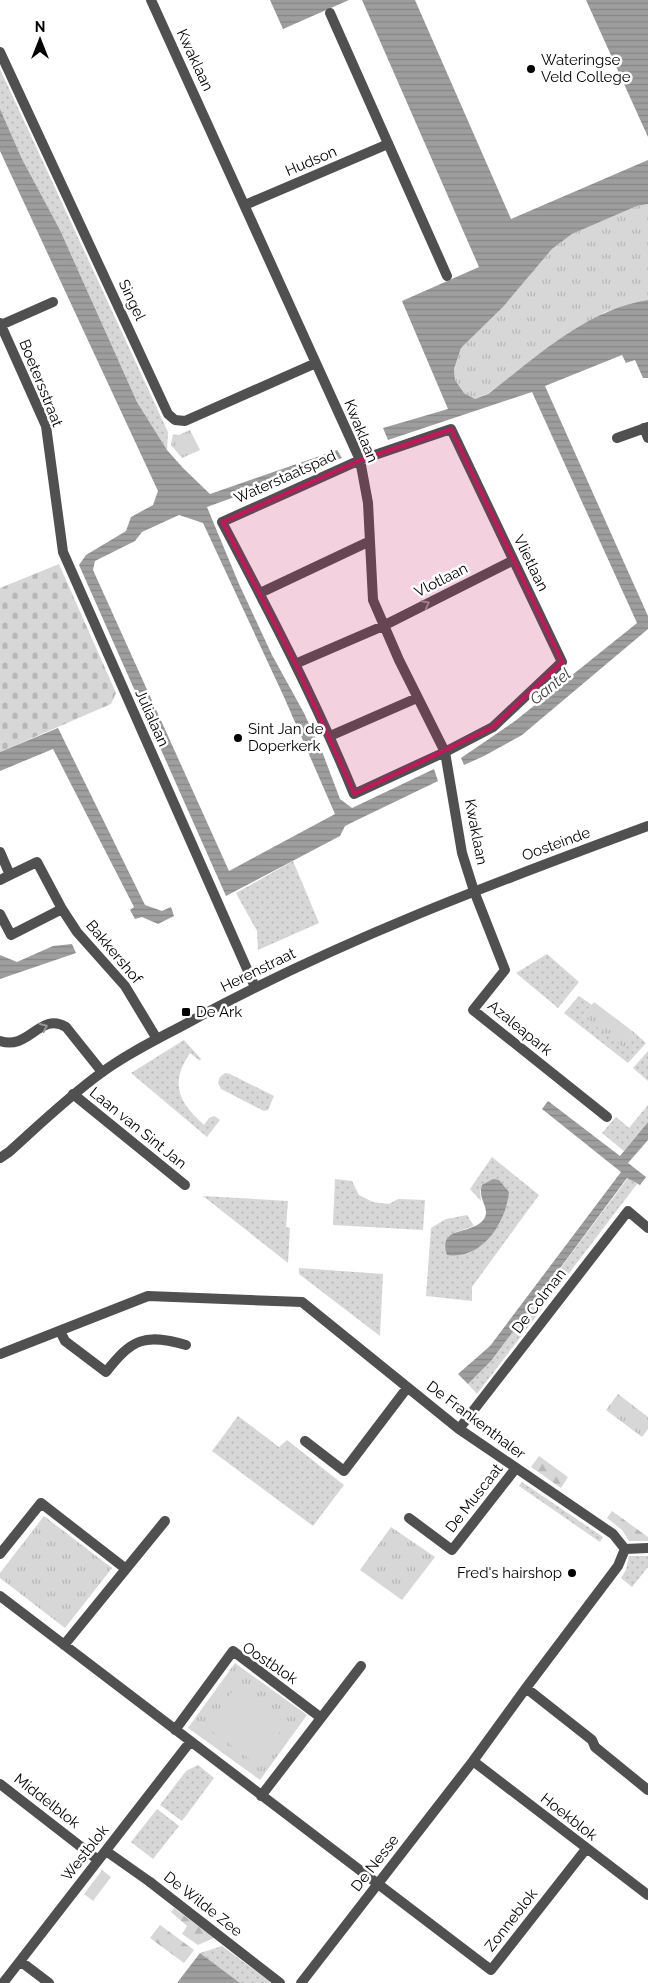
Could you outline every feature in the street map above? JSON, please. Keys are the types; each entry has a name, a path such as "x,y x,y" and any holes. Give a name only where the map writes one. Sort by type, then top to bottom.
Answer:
{"street":[{"name":"Kwaklaan","path":"151,0 360,460 368,503 368,542 373,600 383,626 417,698 445,752 462,852 474,891"},
{"path":"330,13 447,276"},
{"name":"Singel","path":"0,52 168,414 175,420 185,421 316,363"},
{"name":"Hudson","path":"245,205 388,144"},
{"name":"Boetersstraat","path":"50,454 46,426 1,324 53,302"},
{"name":"Vlietlaan","path":"360,460 451,429 512,561 562,662 493,727 445,752"},
{"path":"616,438 647,431"},
{"name":"Julialaan","path":"50,454 63,552 255,987"},
{"name":"Waterstaatspad","path":"260,593 222,522 360,460"},
{"path":"368,542 260,593 330,736 354,794 445,752"},
{"name":"Vlotlaan","path":"295,664 383,626 512,561"},
{"path":"330,736 417,698"},
{"name":"Oosteinde","path":"474,891 648,826"},
{"path":"0,852 10,875"},
{"name":"Bakkershof","path":"0,880 37,862 62,909 77,932 125,986 157,1039"},
{"name":"Herenstraat","path":"0,1158 73,1094 102,1072 157,1039 255,987 340,948 474,891"},
{"name":"Azaleapark","path":"474,891 505,970 473,1010 607,1117"},
{"path":"0,914 11,935 62,909"},
{"path":"0,1041 8,1044 16,1043 46,1024 58,1022 66,1027 102,1072"},
{"name":"Laan van Sint Jan","path":"73,1094 185,1185"},
{"name":"De Colman","path":"459,1429 628,1212 648,1228"},
{"name":"De Frankenthaler","path":"0,1354 148,1296 302,1302 459,1429 613,1534 625,1549"},
{"path":"60,1331 65,1341 106,1372 120,1354 138,1341 164,1338 186,1345"},
{"path":"305,1441 344,1471 407,1388"},
{"name":"De Muscaat","path":"409,1518 452,1550 516,1468"},
{"path":"0,1554 41,1503 126,1568"},
{"path":"64,1645 165,1521"},
{"path":"473,1762 618,1566 625,1549 648,1548"},
{"path":"0,1596 378,1884"},
{"name":"Oostblok","path":"174,1730 232,1651 320,1717"},
{"path":"261,1796 361,1666"},
{"path":"526,1688 592,1740 595,1747 648,1790"},
{"name":"Westblok","path":"3,1983 190,1742"},
{"name":"Hoekblok","path":"473,1762 648,1895"},
{"name":"De Nesse","path":"301,1983 473,1762"},
{"name":"Middelblok","path":"0,1784 98,1860"},
{"name":"Zonneblok","path":"378,1884 491,1970 586,1849"},
{"name":"De Wilde Zee","path":"106,1851 150,1882 280,1983"},
{"path":"20,1961 49,1983"}],"highlighted area":[{"path":"451,429 562,662 493,727 354,794 295,664 222,522 360,460"}],"green space":[{"path":"0,69 168,432 167,450 137,402 60,230 22,159 0,109"},
{"path":"648,204 648,300 605,312 487,394 475,399 464,393 455,380 454,369 461,348 503,307 552,249 572,234 637,206"},
{"path":"190,430 200,450 182,458 171,445 173,434 179,435"},
{"path":"59,564 116,693 111,704 0,752 0,588"},
{"path":"293,861 319,923 258,950 257,931 236,893"},
{"path":"547,954 579,982 558,1008 516,973"},
{"path":"579,996 592,1005 583,1016 624,1047 635,1033 646,1043 628,1063 564,1013"},
{"path":"594,1002 635,1033 624,1048 583,1016"},
{"path":"184,1040 201,1059 200,1061 190,1053 184,1064 179,1084 183,1101 195,1117 204,1125 209,1118 214,1116 220,1120 207,1137 131,1073"},
{"path":"648,1051 648,1081 633,1068"},
{"path":"225,1073 274,1096 268,1110 264,1111 221,1089 218,1083 220,1077"},
{"path":"648,1105 648,1122 624,1151 602,1133 616,1117 629,1128"},
{"path":"492,1157 539,1195 472,1287 472,1301 426,1296 431,1228 446,1219 467,1215 474,1226 456,1232 444,1248 508,1204 480,1190 481,1201 470,1189"},
{"path":"628,1178 637,1184 477,1394 468,1384 491,1361"},
{"path":"335,1179 352,1181 359,1195 373,1202 389,1204 398,1199 425,1200 423,1230 333,1225"},
{"path":"203,1196 288,1201 286,1227 290,1228 288,1263"},
{"path":"299,1268 383,1274 380,1336 299,1274"},
{"path":"618,1394 648,1417 648,1429 642,1437 606,1410"},
{"path":"238,1416 279,1447 287,1440 344,1485 313,1526 212,1451"},
{"path":"539,1456 568,1477 561,1488 531,1467"},
{"path":"522,1482 603,1537 600,1542 519,1486"},
{"path":"612,1511 648,1537 648,1541 629,1541 622,1530 607,1518"},
{"path":"44,1516 112,1568 65,1628 0,1578 0,1573"},
{"path":"391,1527 435,1557 402,1600 360,1570"},
{"path":"629,1556 648,1556 648,1567 632,1587 621,1578 626,1570"},
{"path":"235,1663 307,1715 260,1780 188,1728"},
{"path":"234,1689 284,1726 257,1764 206,1727"},
{"path":"198,1765 214,1778 182,1821 160,1805 186,1771"},
{"path":"157,1809 179,1826 153,1859 131,1842"},
{"path":"102,1870 111,1877 93,1901 84,1894"},
{"path":"174,1908 214,1938 198,1945 182,1934 187,1926 171,1912"},
{"path":"160,1925 194,1950 184,1963 150,1938"},
{"path":"222,1946 272,1983 240,1983 200,1953"}],"shaded area":[{"path":"270,0 349,0 283,29"},
{"path":"362,0 415,0 511,219 648,160 648,204 637,206 572,234 552,249 503,307 461,348 454,369 455,380 464,393 475,399 488,394 583,324 625,305 648,300 648,378 643,378 635,360 626,363 622,355 545,386 648,616 648,629 522,735 464,765 461,758 515,721 637,623 532,392 388,440 383,428 448,409 402,301 479,267"},
{"path":"586,0 648,0 648,137"},
{"path":"0,109 22,159 60,230 137,402 167,450 210,494 337,450 342,458 207,507 239,584 272,655 304,713 323,754 340,799 352,808 434,769 438,781 345,826 340,836 226,896 79,565 86,555 126,531 131,517 153,505 158,491 0,151","holes":["179,515 203,523 284,697 335,814 229,871 93,570 95,561 135,541 142,532"]},
{"path":"58,728 145,905 162,911 171,907 174,916 158,924 142,917 135,919 130,910 134,907 53,749 0,771 0,752"},
{"path":"72,944 76,953 0,979 0,955 17,962 53,946"},
{"path":"548,1101 620,1156 648,1122 648,1140 628,1163 646,1177 640,1185 627,1178 491,1361 468,1384 458,1374 490,1346 621,1172 542,1109"},
{"path":"493,1179 499,1180 509,1192 503,1216 497,1227 490,1237 471,1252 460,1255 447,1255 445,1246 447,1239 451,1235 472,1228 484,1219 486,1211 481,1195 482,1185"},
{"path":"200,1953 240,1983 177,1983"}],"place":[{"name":"Wateringse Veld College","path":"531,69"},
{"name":"Sint Jan de Doperkerk","path":"238,738"},
{"name":"De Ark","path":"186,1012"},
{"name":"Fred's hairshop","path":"572,1573"}],"water label":[{"name":"Gantel","path":"550,686"}]}
